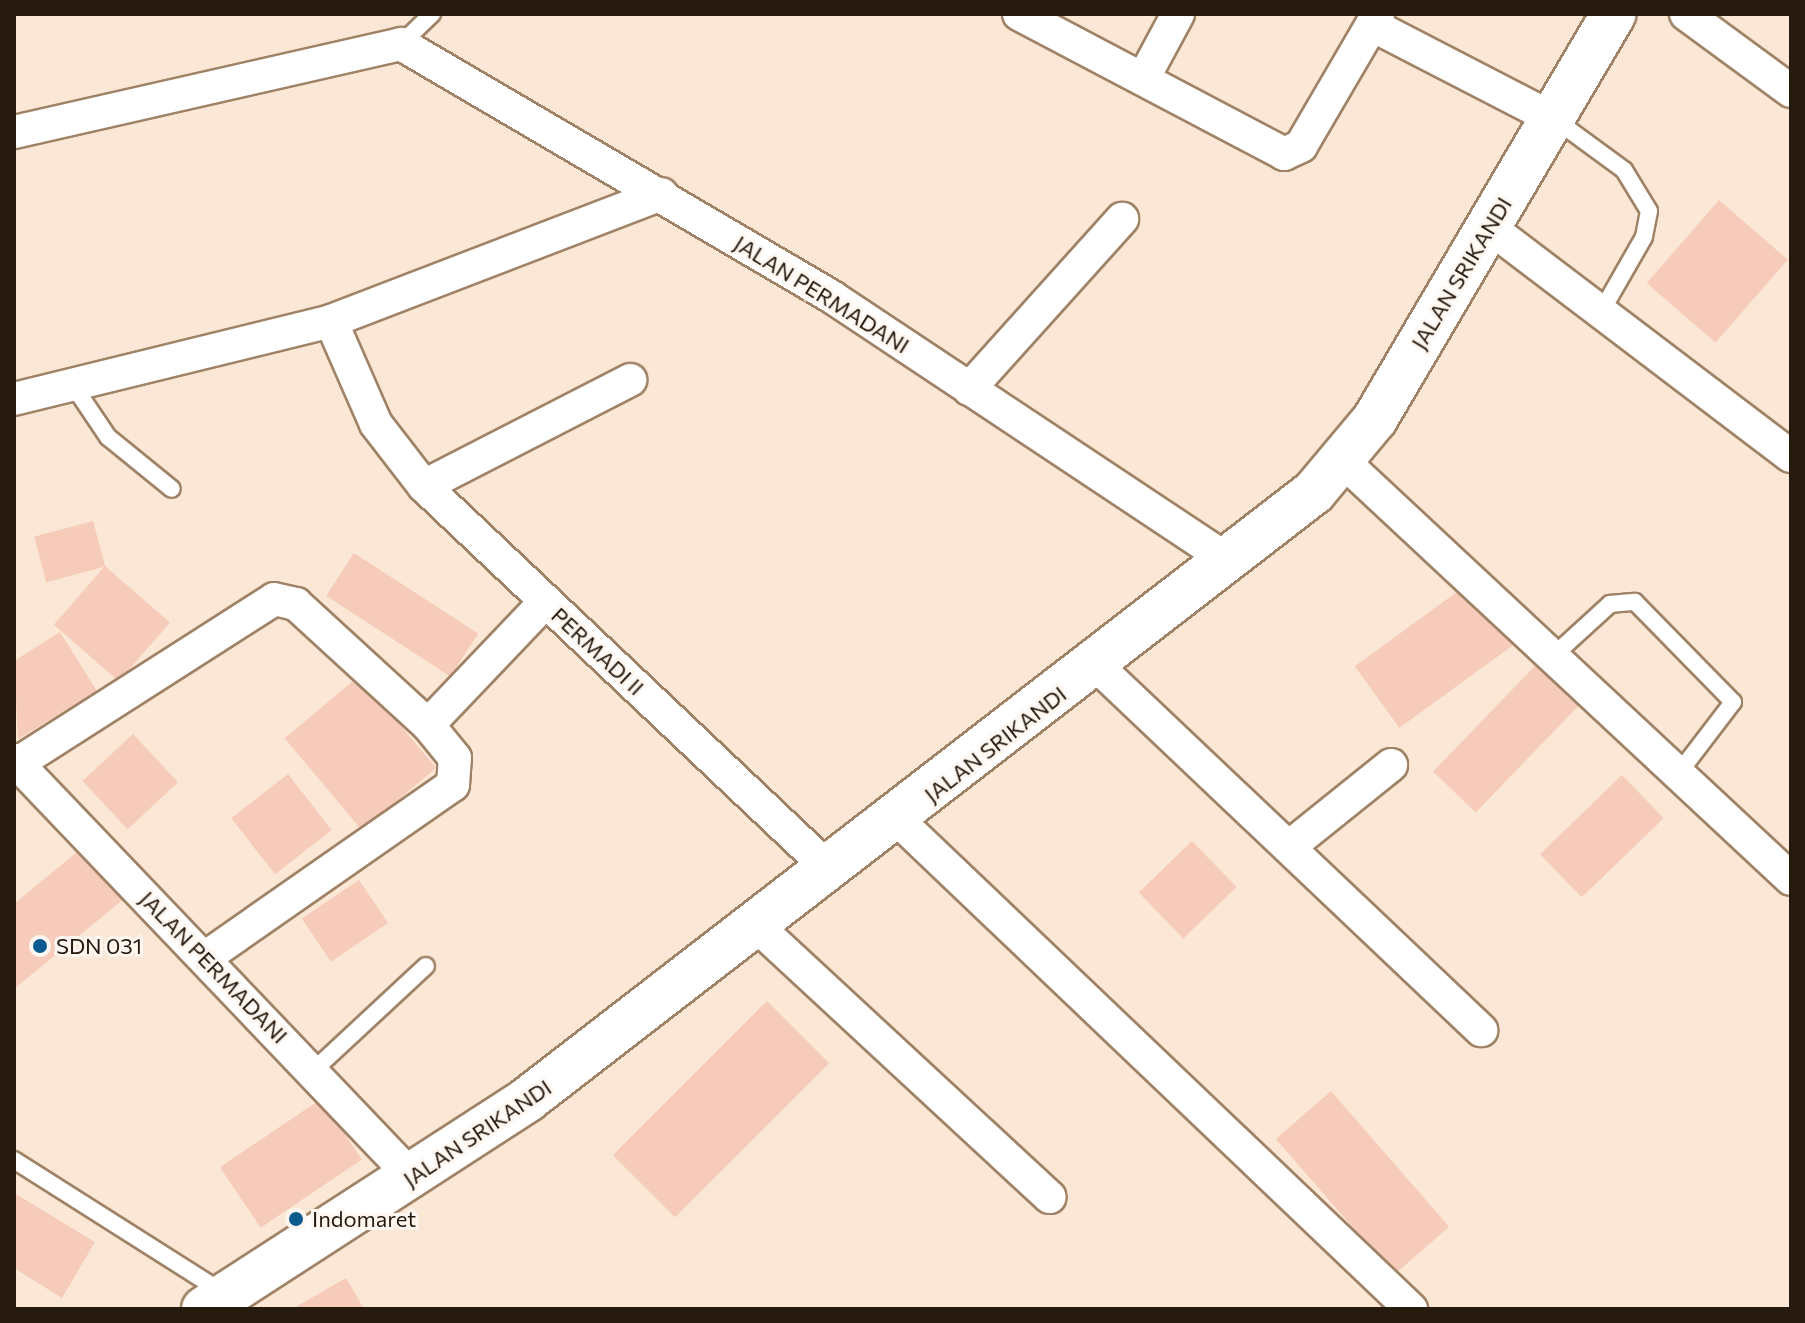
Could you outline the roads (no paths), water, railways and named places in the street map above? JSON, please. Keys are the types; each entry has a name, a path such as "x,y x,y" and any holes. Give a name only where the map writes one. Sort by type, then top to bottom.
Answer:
{"main road":[{"name":"JALAN SRIKANDI","path":"215,1302 412,1177 759,928 829,869 898,820 1231,562 1344,462 1489,227 1614,14"}],"street":[{"path":"1019,14 1276,151 1293,152 1375,20 1552,118"},
{"path":"1143,79 1178,14"},
{"path":"1686,14 1791,91"},
{"path":"14,132 401,44"},
{"name":"JALAN PERMADANI","path":"401,44 661,194 969,389 1231,562"},
{"path":"14,399 331,321 661,194"},
{"path":"969,389 1122,219"},
{"path":"1489,227 1791,456"},
{"name":"PERMADI II","path":"331,321 376,424 424,486 829,869"},
{"path":"424,486 630,380"},
{"path":"1344,462 1791,879"},
{"path":"16,761 274,599 296,604 428,725 455,758 453,785 206,957"},
{"path":"428,725 546,601"},
{"path":"1096,665 1481,1030"},
{"name":"JALAN PERMADANI","path":"16,761 206,957 412,1177"},
{"path":"1289,847 1391,765"},
{"path":"898,820 1411,1309"},
{"path":"759,928 1049,1197"}],"lane":[{"path":"401,44 432,14"},
{"path":"1552,118 1624,170 1649,211 1644,237 1601,312"},
{"path":"73,385 108,437 172,489"},
{"path":"1552,657 1610,604 1635,602 1733,702 1678,774"},
{"path":"313,1071 426,966"},
{"path":"14,1160 215,1302"}],"place":[{"name":"SDN 031","path":"40,946"},
{"name":"Indomaret","path":"296,1219"}]}
